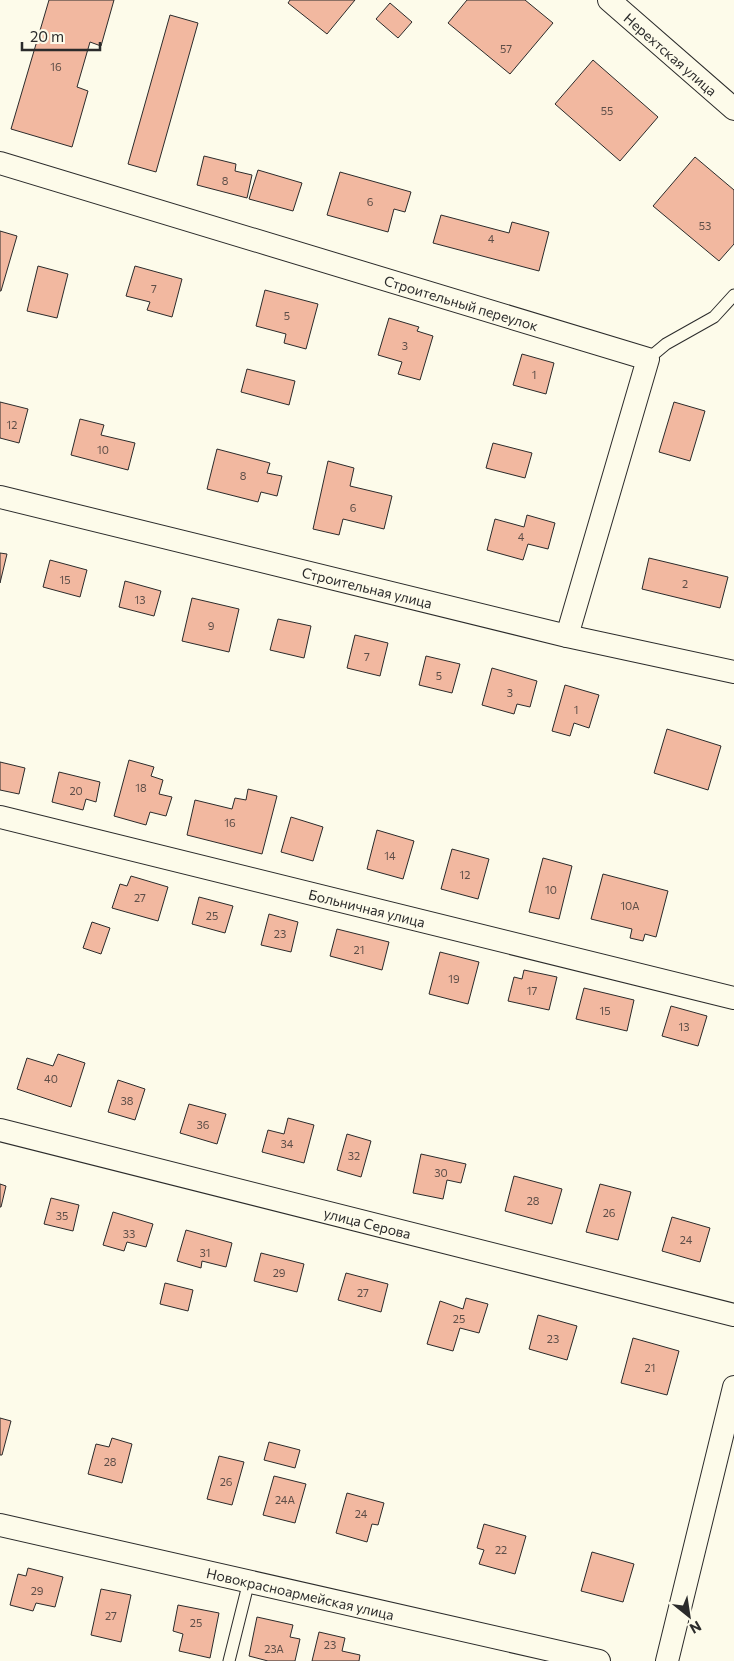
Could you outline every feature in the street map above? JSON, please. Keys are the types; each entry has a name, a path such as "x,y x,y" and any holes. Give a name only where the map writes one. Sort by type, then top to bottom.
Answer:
{"street":[{"name":"Нерехтская улица","path":"609,0 734,109"},
{"name":"Строительный переулок","path":"0,163 648,359"},
{"path":"567,636 648,359"},
{"name":"Строительная улица","path":"0,497 567,636 734,672"},
{"name":"Больничная улица","path":"0,817 734,998"},
{"name":"улица Серова","path":"0,1130 734,1315"},
{"path":"667,1661 734,1387"},
{"name":"Новокрасноармейская улица","path":"0,1525 599,1661"}],"lane":[{"path":"648,359 666,344 714,317 734,295"},
{"path":"229,1661 249,1581"}],"building":[{"path":"49,0 114,0 101,46 90,42 77,87 88,91 72,147 11,129"},
{"path":"290,0 355,0 327,34 288,3"},
{"path":"467,0 525,0 553,23 510,74 448,23"},
{"path":"390,3 412,22 398,38 376,19"},
{"path":"170,15 198,23 156,172 128,164"},
{"path":"593,60 658,117 620,161 555,104"},
{"path":"204,156 236,164 235,171 252,175 247,198 197,185"},
{"path":"695,157 734,190 734,244 719,261 653,206"},
{"path":"258,170 302,183 293,211 249,199"},
{"path":"340,172 411,192 405,212 394,209 388,232 327,215"},
{"path":"441,215 509,233 512,222 549,232 539,271 433,243"},
{"path":"0,231 17,236 1,291 0,291"},
{"path":"38,266 68,274 57,318 27,311"},
{"path":"135,266 182,279 172,317 147,310 150,302 126,296"},
{"path":"265,290 318,304 306,349 284,343 286,334 256,326"},
{"path":"389,318 419,327 417,331 433,336 420,380 398,374 402,362 378,355"},
{"path":"522,354 554,363 546,394 513,385"},
{"path":"247,369 295,381 289,405 241,392"},
{"path":"0,402 28,409 19,443 0,438"},
{"path":"674,402 705,411 690,461 659,452"},
{"path":"80,419 104,425 101,435 135,443 128,470 71,455"},
{"path":"493,443 532,453 525,478 486,468"},
{"path":"217,449 270,463 267,473 282,476 277,496 261,492 258,502 207,489"},
{"path":"328,461 354,468 350,486 392,496 384,529 343,519 339,535 313,529"},
{"path":"527,515 555,523 548,549 528,544 523,560 487,550 495,519 524,527"},
{"path":"0,553 7,554 0,583"},
{"path":"649,558 728,577 720,608 642,589"},
{"path":"50,560 87,570 80,597 43,587"},
{"path":"125,581 161,591 154,616 119,607"},
{"path":"192,598 239,609 229,652 182,641"},
{"path":"278,619 311,626 304,658 270,650"},
{"path":"355,635 388,643 380,676 347,668"},
{"path":"426,656 460,664 452,693 419,685"},
{"path":"492,668 537,681 530,707 517,704 514,714 482,705"},
{"path":"565,685 599,695 589,728 574,723 570,736 552,731"},
{"path":"667,729 721,746 708,790 654,773"},
{"path":"129,760 154,767 151,776 163,780 159,794 172,797 166,816 150,812 146,825 114,816"},
{"path":"0,762 25,768 19,794 0,790"},
{"path":"59,772 100,782 96,802 86,799 83,810 52,802"},
{"path":"248,789 277,796 262,854 187,835 195,800 232,809 235,798 246,800"},
{"path":"291,817 323,827 313,861 281,852"},
{"path":"377,830 414,841 403,879 367,869"},
{"path":"452,849 489,859 478,899 441,889"},
{"path":"543,858 572,866 559,919 529,912"},
{"path":"603,874 668,891 656,937 645,934 643,941 630,938 632,929 591,919"},
{"path":"131,876 168,887 158,921 112,908 120,884 127,886"},
{"path":"199,897 233,906 225,933 192,924"},
{"path":"269,914 298,922 291,952 261,945"},
{"path":"92,922 110,928 101,954 83,948"},
{"path":"337,929 389,942 382,970 330,956"},
{"path":"440,952 479,962 468,1004 429,994"},
{"path":"524,970 557,977 549,1010 508,1001 514,977 522,979"},
{"path":"584,988 634,1000 627,1031 576,1019"},
{"path":"671,1006 707,1016 698,1046 662,1036"},
{"path":"58,1054 85,1063 71,1107 17,1089 27,1058 53,1066"},
{"path":"118,1080 145,1089 135,1120 108,1112"},
{"path":"189,1104 226,1114 217,1144 180,1133"},
{"path":"288,1118 314,1125 304,1163 262,1152 268,1130 284,1134"},
{"path":"347,1134 371,1141 361,1177 337,1170"},
{"path":"421,1154 466,1164 461,1183 447,1180 443,1199 413,1193"},
{"path":"514,1176 562,1189 552,1224 505,1211"},
{"path":"0,1184 6,1186 1,1207 0,1207"},
{"path":"600,1184 631,1192 618,1240 586,1232"},
{"path":"51,1198 79,1205 73,1231 44,1224"},
{"path":"113,1212 153,1224 146,1247 127,1242 124,1251 103,1245"},
{"path":"672,1217 710,1228 700,1262 662,1251"},
{"path":"186,1230 232,1243 226,1267 202,1261 201,1268 177,1261"},
{"path":"261,1253 304,1264 297,1292 254,1281"},
{"path":"346,1273 388,1284 381,1312 338,1300"},
{"path":"165,1283 193,1290 188,1311 160,1304"},
{"path":"466,1298 488,1304 479,1333 460,1328 453,1351 427,1344 440,1301 463,1309"},
{"path":"538,1315 577,1326 567,1360 529,1349"},
{"path":"633,1338 679,1351 667,1395 621,1383"},
{"path":"0,1418 11,1421 2,1455 0,1455"},
{"path":"112,1438 132,1444 122,1483 88,1474 96,1444 109,1447"},
{"path":"269,1442 300,1450 295,1468 264,1460"},
{"path":"219,1456 244,1462 232,1505 207,1499"},
{"path":"274,1476 306,1484 295,1523 263,1515"},
{"path":"347,1493 384,1503 378,1525 372,1524 367,1542 336,1533"},
{"path":"484,1524 526,1536 515,1574 479,1564 484,1550 477,1548"},
{"path":"592,1552 634,1564 623,1602 581,1591"},
{"path":"28,1568 63,1577 55,1607 36,1603 33,1611 10,1605 18,1574 26,1576"},
{"path":"101,1589 131,1595 121,1642 91,1635"},
{"path":"178,1605 219,1613 210,1658 179,1651 183,1634 173,1631"},
{"path":"257,1617 293,1625 290,1637 300,1639 295,1661 268,1661 249,1656"},
{"path":"319,1632 345,1638 342,1651 360,1655 359,1661 312,1661"}]}
